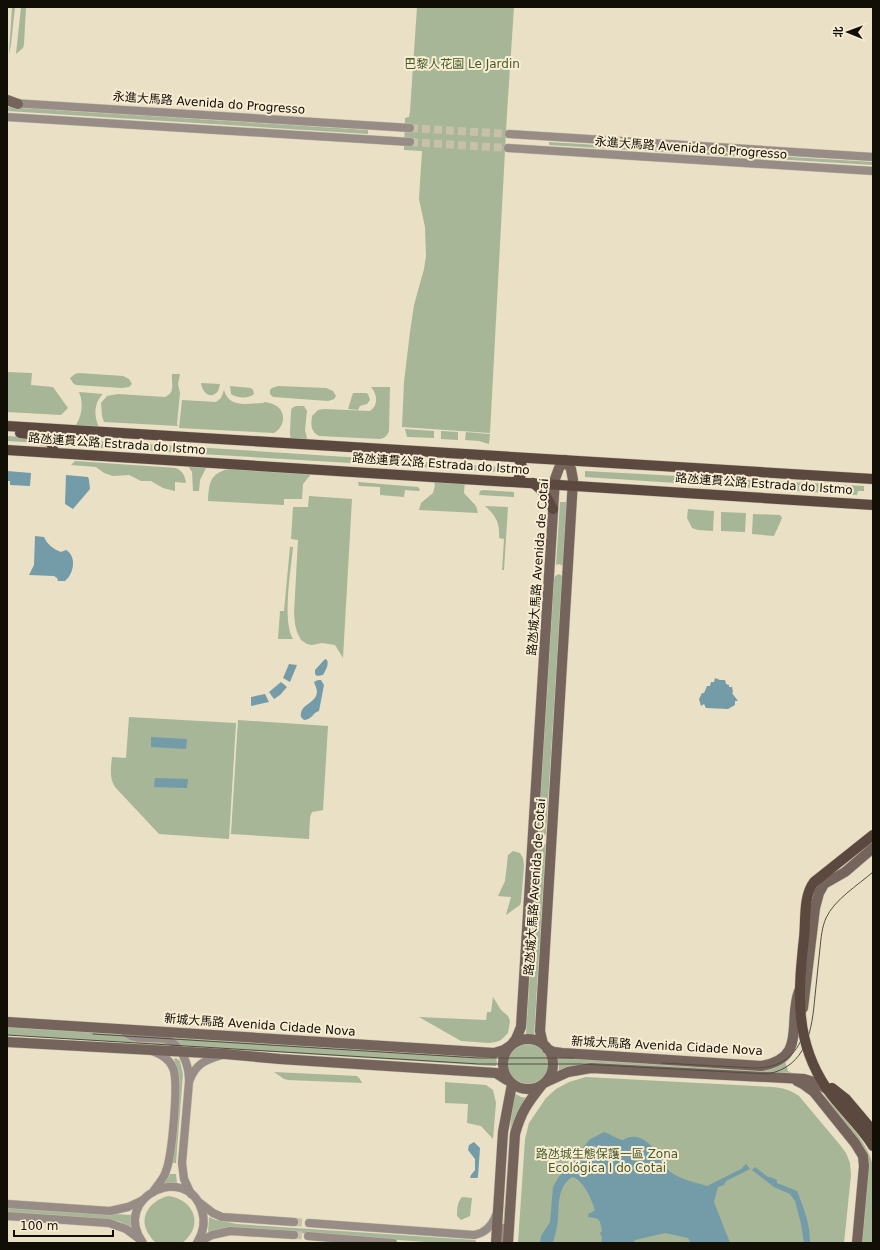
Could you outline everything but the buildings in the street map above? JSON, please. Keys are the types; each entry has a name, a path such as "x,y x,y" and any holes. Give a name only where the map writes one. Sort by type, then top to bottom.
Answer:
{"main road":[{"path":"7,100 18,104"},
{"path":"7,426 19,432 45,436 52,445 54,453"},
{"name":"路氹連貫公路 Estrada do Istmo","path":"7,426 873,479"},
{"path":"7,444 18,446 29,452"},
{"name":"路氹連貫公路 Estrada do Istmo","path":"7,450 873,504"},
{"path":"516,482 522,472 521,462 518,458"},
{"name":"路氹城大馬路 Avenida de Cotai","path":"511,1045 516,1039 521,1028 555,479 559,468 565,460 572,474 573,485 540,1031 545,1046"},
{"path":"533,483 541,489 548,498 553,509"},
{"path":"549,572 558,568 568,573"},
{"path":"533,835 543,840 552,836"},
{"path":"872,1144 825,1086 810,1059 806,1049 800,1014 800,988 806,906 809,890 814,882 873,835"},
{"path":"800,1014 804,1008 815,908 819,893 824,884 845,872 873,848"},
{"name":"新城大馬路 Avenida Cidade Nova","path":"545,1046 554,1052 562,1054 753,1066 768,1065 786,1056 790,1050 792,1043 795,1001 800,988"},
{"name":"新城大馬路 Avenida Cidade Nova","path":"7,1022 494,1053 504,1050 511,1045"},
{"path":"496,1243 503,1132 510,1082 504,1073 502,1066 503,1059 505,1052 511,1045 519,1040 527,1039 535,1040 545,1046 551,1055 552,1069 543,1084 529,1101 520,1117 515,1134 508,1243"},
{"path":"7,1042 225,1054 496,1073 519,1088 526,1090 534,1089 568,1072 591,1068 797,1078 810,1080 825,1086 846,1099 873,1131"},
{"path":"779,1078 803,1084 814,1092 862,1154 864,1166 857,1243"}],"street":[{"name":"永進大馬路 Avenida do Progresso","path":"7,103 410,128"},
{"path":"7,117 410,142"},
{"name":"永進大馬路 Avenida do Progresso","path":"509,134 873,157"},
{"name":"永進大馬路 Avenida do Progresso","path":"508,148 873,171"},
{"path":"120,1030 133,1037 165,1039 181,1052 188,1069 183,1172 191,1194"},
{"path":"150,1050 168,1059 175,1073 173,1140 166,1172 153,1192"},
{"path":"188,1089 192,1074 201,1063 225,1054"},
{"path":"173,1140 175,1138 177,1128 185,1125"},
{"path":"502,1243 504,1237 506,1204 512,1178"},
{"path":"7,1204 110,1211 128,1208 153,1192 163,1188 175,1187 191,1194 205,1208 222,1217 294,1222"},
{"path":"142,1242 136,1230 135,1219 143,1199"},
{"path":"197,1243 204,1223 202,1208 198,1201"},
{"path":"309,1223 478,1234 490,1227 496,1217 498,1208"},
{"path":"7,1216 109,1223 126,1229 142,1242"},
{"path":"197,1243 212,1235 230,1231 294,1235"},
{"path":"308,1236 393,1243"}],"green space":[{"path":"12,7 15,7 9,54"},
{"path":"21,7 26,7 24,44 23,48 16,54"},
{"name":"巴黎人花園 Le Jardin","path":"417,7 514,7 490,433 402,427 404,382 410,332 414,305 426,256 425,227 419,199 422,151 404,150 405,118 409,117 410,111"},
{"path":"7,107 368,130 368,134 7,111"},
{"path":"549,142 873,162 873,165 549,145"},
{"path":"7,372 32,373 31,385 53,387 68,408 61,415 7,412"},
{"path":"79,373 123,376 129,379 132,384 129,387 122,388 76,385 70,378"},
{"path":"172,374 180,374 178,384 180,393 178,426 104,422 101,403 107,396 118,394 165,397 171,393 172,390"},
{"path":"201,383 220,384 218,391 213,395 210,395 203,390"},
{"path":"230,386 251,388 254,394 246,397 236,396 231,394"},
{"path":"278,386 326,388 333,391 336,396 334,399 328,401 273,397 270,394 270,390"},
{"path":"371,387 390,387 389,431 386,436 380,439 319,436 314,432 311,425 312,416 318,410 370,411 373,409 376,403 376,396"},
{"path":"224,390 226,396 230,400 240,404 265,402 278,407 281,410 283,417 282,425 274,433 179,428 182,400 216,402 221,398"},
{"path":"79,392 103,394 96,406 96,415 100,429 74,428 79,419 82,406"},
{"path":"353,393 366,393 368,394 370,400 367,404 360,406 358,410 348,409"},
{"path":"296,406 304,406 307,411 305,430 307,438 305,440 291,440 290,438 291,411 292,408"},
{"path":"405,429 434,431 434,438 407,437"},
{"path":"441,431 458,432 458,440 441,439"},
{"path":"466,432 490,434 489,444 479,441 465,440"},
{"path":"7,436 39,438 45,440 50,447 41,446 39,443 7,441"},
{"path":"84,440 517,468 517,473 84,447"},
{"path":"75,461 176,468 183,474 186,483 175,482 175,491 163,488 151,481 141,481 129,475 113,476 104,473 96,467 71,465"},
{"path":"188,466 206,468 200,480 199,491 193,491 192,472"},
{"path":"229,469 312,473 303,484 302,499 284,499 284,505 208,501 210,484 214,476"},
{"path":"585,471 864,486 864,491 858,491 857,495 585,477"},
{"path":"433,480 465,481 464,493 476,506 478,513 419,510 421,503 433,493 435,485"},
{"path":"358,482 418,487 420,490 405,490 404,497 380,495 380,487 359,486"},
{"path":"480,491 514,492 514,497 479,495"},
{"path":"309,496 352,499 343,658 335,645 322,643 312,645 301,640 295,624 294,613 298,540 291,539 293,507 308,507"},
{"path":"560,502 567,502 563,566 559,564 556,565"},
{"path":"485,506 508,507 504,570 502,570 504,539 499,538 498,524 492,513"},
{"path":"688,509 714,511 713,531 692,528 687,518"},
{"path":"721,512 746,513 745,532 721,531"},
{"path":"753,514 780,515 782,518 774,536 752,534"},
{"path":"290,547 293,547 289,581 288,620 293,639 278,639 280,611 284,611"},
{"path":"559,574 562,576 562,579 546,834 542,837 538,834 554,579 555,576"},
{"path":"129,717 236,723 229,839 159,834 115,787 111,776 112,757 126,758"},
{"path":"238,720 328,726 323,810 312,812 310,817 309,839 231,834"},
{"path":"538,843 542,845 546,844 534,1036 526,1035"},
{"path":"513,851 520,853 523,858 524,866 521,902 520,905 506,915 511,897 498,896 505,881 508,855"},
{"path":"493,997 501,1010 508,1016 510,1021 508,1033 501,1040 496,1042 461,1041 419,1017 486,1020 487,1012 491,1012"},
{"path":"7,1027 496,1058 497,1062 496,1066 492,1066 7,1035"},
{"path":"528,1044 542,1050 548,1064 542,1078 528,1084 514,1078 508,1064 514,1050"},
{"path":"557,1056 764,1070 774,1068 785,1061 788,1071 792,1073 583,1065 558,1073 559,1067"},
{"path":"176,1058 180,1061 183,1074 176,1163 170,1163 178,1074 174,1059"},
{"path":"274,1072 357,1076 362,1083 288,1080"},
{"name":"路氹城生態保護一區 Zona Ecológica I do Cotai","path":"586,1077 773,1087 793,1092 799,1096 840,1145 846,1153 850,1163 851,1175 844,1243 518,1243 525,1139 529,1123 546,1098 556,1089 569,1082"},
{"path":"445,1082 486,1085 493,1090 496,1103 493,1139 481,1126 467,1123 468,1104 445,1103"},
{"path":"817,1089 825,1096 853,1129 870,1156 873,1166 873,1243 860,1243 867,1155 865,1149"},
{"path":"514,1093 521,1097 527,1098 520,1108 505,1243 502,1243 511,1119"},
{"path":"170,1174 176,1174 177,1183 164,1183"},
{"path":"168,1196 177,1198 184,1202 193,1214 195,1221 193,1229 182,1243 157,1243 152,1239 146,1230 145,1217 147,1212 155,1202"},
{"path":"462,1197 472,1198 470,1216 461,1220 457,1216 457,1211 458,1204"},
{"path":"7,1207 131,1215 131,1229 121,1222 112,1220 7,1213"},
{"path":"209,1217 216,1220 237,1224 475,1240 477,1243 439,1243 228,1228 215,1230 208,1233"}],"water":[{"path":"7,471 31,473 30,486 10,485 10,481 7,481"},
{"path":"66,475 88,477 89,480 90,489 73,509 65,504"},
{"path":"35,536 44,537 53,548 61,552 66,550 72,556 72,570 65,581 58,581 54,576 29,575 34,565"},
{"path":"325,659 328,663 327,667 323,675 317,676 315,674 315,670"},
{"path":"289,664 297,665 290,682 283,678"},
{"path":"715,678 725,680 729,687 732,687 732,693 738,701 735,701 735,705 728,709 706,708 704,704 701,706 699,699 702,693 704,693 707,686 710,686 711,682 714,682"},
{"path":"321,680 324,685 319,711 304,720 301,717 301,713 316,696 317,691 314,682"},
{"path":"281,682 287,687 274,699 269,692"},
{"path":"265,694 269,702 251,706 251,697"},
{"path":"151,737 187,739 186,749 151,747"},
{"path":"155,778 188,779 187,788 154,787"},
{"path":"604,1132 623,1140 636,1137 645,1140 655,1150 663,1165 671,1172 686,1180 707,1186 741,1169 746,1164 750,1169 726,1181 724,1185 718,1187 714,1202 730,1243 691,1243 688,1238 665,1233 635,1240 633,1243 601,1243 602,1237 600,1233 602,1231 599,1220 588,1217 589,1213 595,1210 592,1201 580,1182 572,1177 563,1187 561,1193 557,1227 553,1243 540,1243 541,1236 550,1222 553,1187 558,1178 589,1140"},
{"path":"474,1142 480,1148 478,1177 470,1178 475,1170 475,1159 468,1150 469,1145"},
{"path":"755,1167 768,1177 777,1180 777,1183 797,1191 808,1223 810,1243 804,1243 795,1201 790,1194 774,1187 752,1170"}],"tunnel":[{"path":"410,128 509,134"},
{"path":"410,142 508,148"},
{"path":"294,1222 309,1223"},
{"path":"294,1235 308,1236"}],"tram line":[{"path":"7,1035 479,1064 581,1064 767,1074 780,1070 791,1064 805,1045 812,1022 821,936 826,918 840,899 873,872"},
{"path":"93,1034 478,1058 574,1058"},
{"path":"662,1063 755,1068 772,1066 786,1060 796,1049 804,1034"}]}
